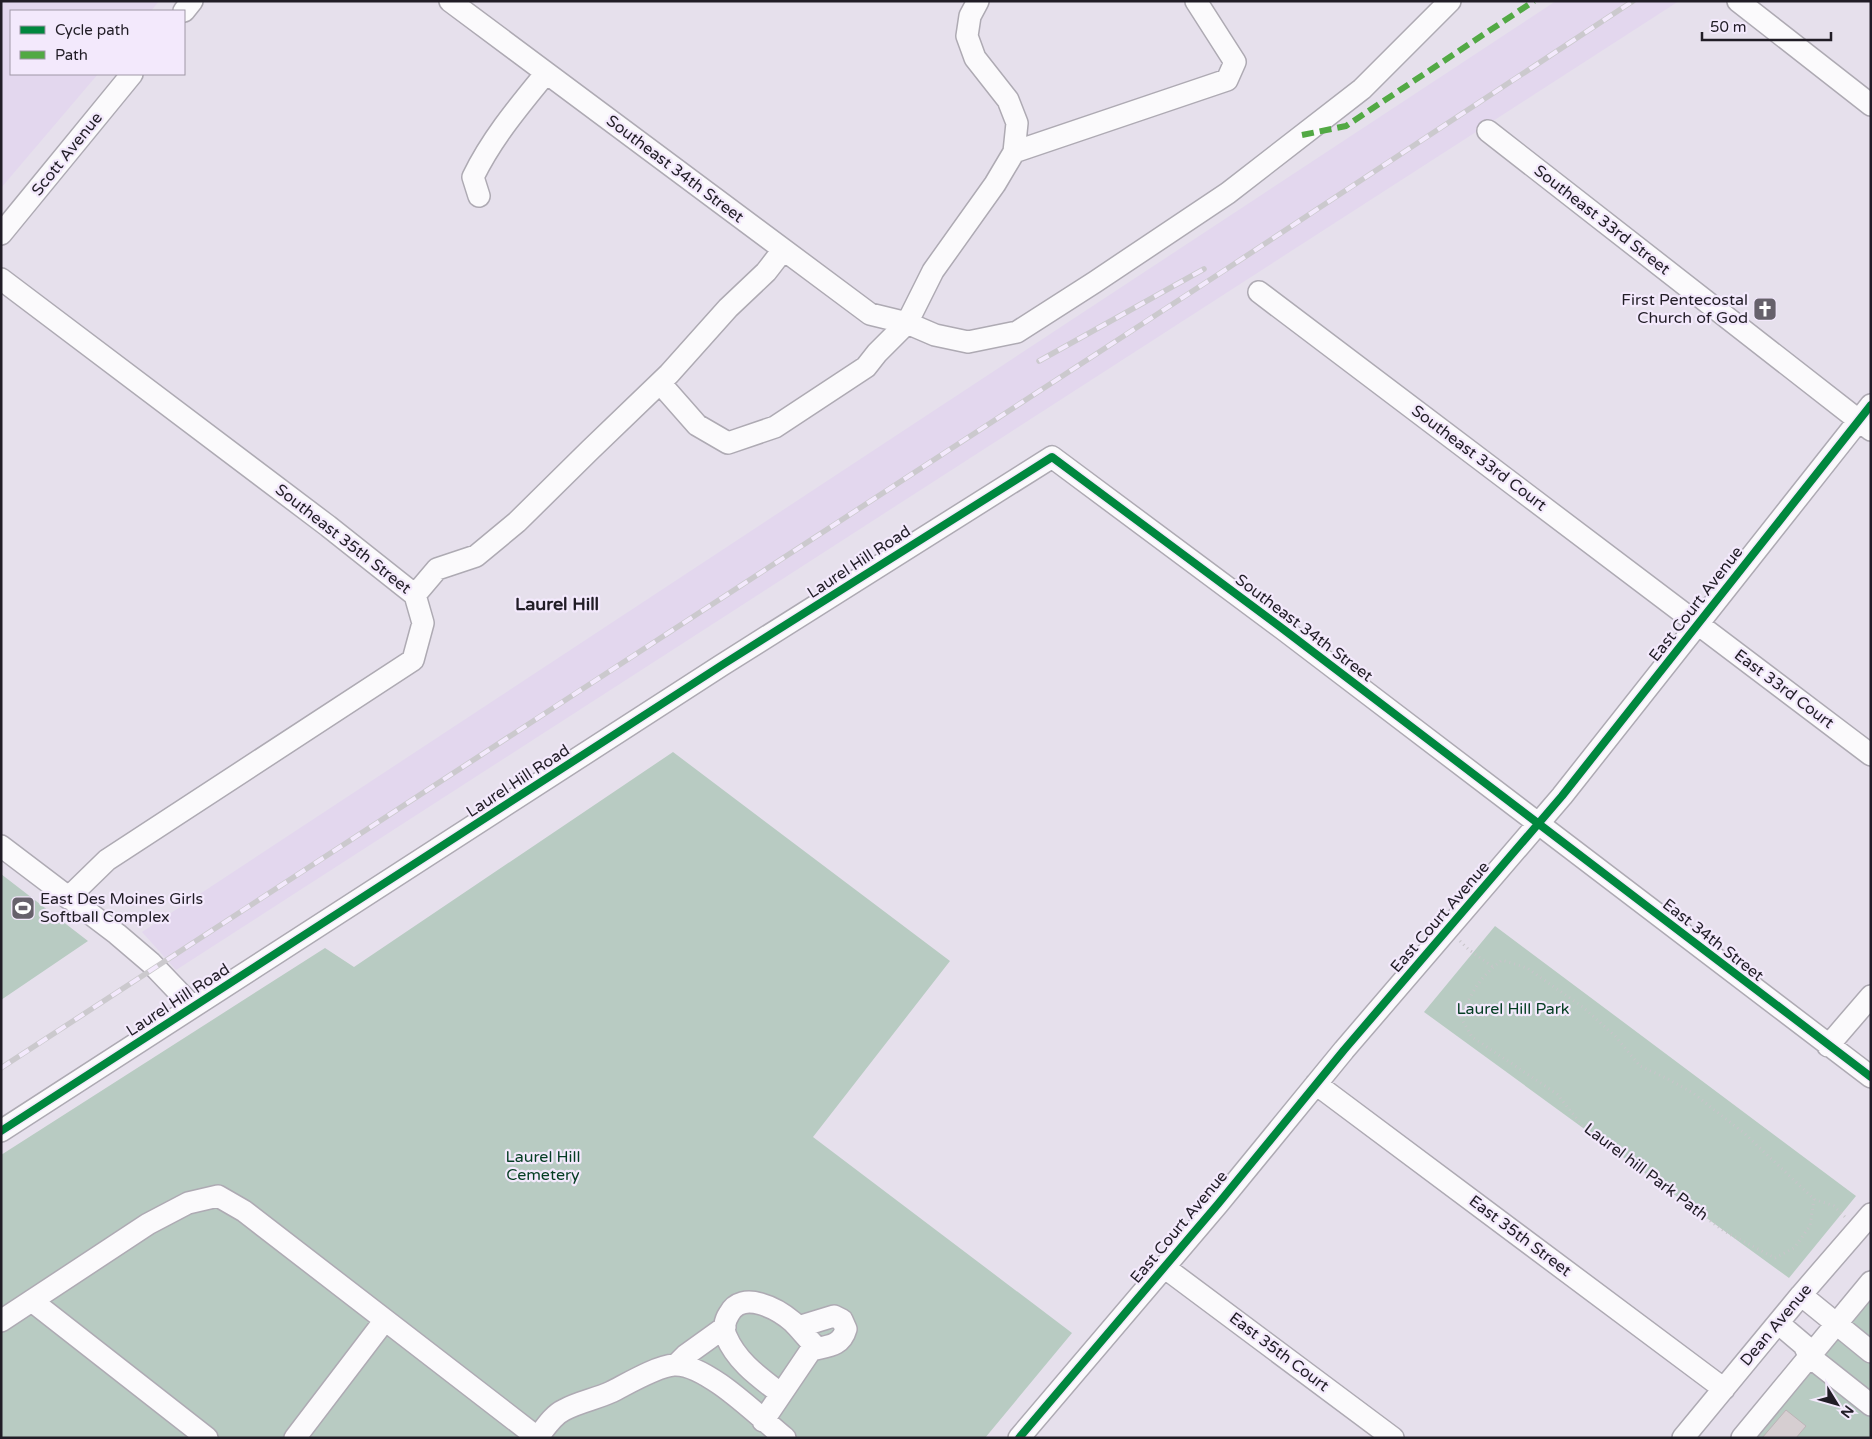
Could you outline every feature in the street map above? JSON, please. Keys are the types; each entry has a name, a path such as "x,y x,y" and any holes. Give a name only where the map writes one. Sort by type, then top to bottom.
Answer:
{"street":[{"name":"Southeast 34th Street","path":"450,1 870,314 907,323 935,335 968,342 1017,332 1228,193 1362,89 1450,1"},
{"path":"660,383 697,425 728,443 775,427 866,368 877,353 907,323 933,271 995,184 1014,152 1017,123 1008,100 975,58 967,36 970,16 978,1"},
{"path":"1014,152 1227,80 1235,62 1196,1"},
{"path":"1738,1 1871,105"},
{"path":"478,196 472,177 485,151 512,114 546,73"},
{"name":"Scott Avenue","path":"1,234 131,75"},
{"name":"Southeast 33rd Street","path":"1488,131 1866,419"},
{"path":"415,595 437,569 476,556 518,522 660,383 728,308 766,272 784,250"},
{"name":"Southeast 35th Street","path":"1,279 328,526 415,595 423,623 413,660 106,860 68,898"},
{"name":"Southeast 33rd Court","path":"1260,292 1698,624"},
{"name":"East Court Avenue","path":"1019,1438 1316,1084 1539,824 1698,624 1866,419"},
{"name":"Southeast 34th Street","path":"1052,457 1283,629 1539,824"},
{"name":"Laurel Hill Road","path":"1,1131 756,644 1052,457"},
{"name":"East 33rd Court","path":"1698,624 1871,755"},
{"name":"East 34th Street","path":"1539,824 1871,1077"},
{"path":"1,846 117,934 146,959 193,1006"},
{"path":"1828,1046 1871,996"},
{"name":"East 35th Street","path":"1316,1084 1724,1389"},
{"path":"1,1321 148,1224 188,1203 218,1196 244,1211 538,1438 557,1415 564,1410 606,1394 664,1367 676,1365 692,1369 707,1376 725,1388 784,1438"},
{"name":"Dean Avenue","path":"1683,1438 1801,1295 1871,1214"},
{"name":"East 35th Court","path":"1164,1267 1393,1438"},
{"path":"1742,1438 1871,1282"},
{"path":"1801,1295 1871,1352"},
{"path":"32,1301 207,1438"},
{"path":"763,1421 814,1345 792,1321 774,1309 754,1301 740,1304 730,1311 725,1321 724,1334 738,1358 781,1394"},
{"path":"798,1327 834,1316 842,1320 846,1329 843,1338 836,1343 811,1350"},
{"path":"296,1438 385,1320"},
{"path":"1778,1323 1804,1345 1809,1356 1871,1405"},
{"path":"676,1365 686,1355 725,1326"}],"path":[{"path":"1448,929 1468,950 1494,967 1502,960 1527,968 1584,1008 1615,1036 1640,1066 1693,1093 1745,1134 1814,1199 1834,1206 1849,1220"}],"shaded area":[{"path":"1,1 159,1 152,10 10,10 10,75 97,75 1,188"},
{"path":"1556,1 1679,1 176,970 142,932"}],"green space":[{"name":"Laurel Hill Cemetery","path":"673,752 950,961 813,1137 1072,1333 985,1438 1,1438 1,1155 325,948 354,967"},
{"name":"East Des Moines Girls Softball Complex","path":"1,874 88,941 1,1000"},
{"name":"Laurel Hill Park","path":"1495,926 1856,1196 1789,1278 1424,1012"},
{"path":"1871,1268 1871,1438 1729,1438"}],"building":[{"path":"1786,1410 1806,1426 1796,1438 1762,1438"}],"railway":[{"path":"1,1068 1228,268 1633,1"},
{"path":"1039,361 1204,269"}],"marked path":[{"path":"1302,135 1346,126 1534,1"}],"cycle path":[{"path":"1019,1438 1218,1204 1344,1050 1562,796 1871,405"},
{"path":"1,1131 722,665 1052,457 1283,629 1871,1077"}],"place":[{"name":"First Pentecostal Church of God","path":"1765,309"},
{"name":"East Des Moines Girls Softball Complex","path":"23,908"}],"district":[{"name":"Laurel Hill","path":"557,604"}]}
